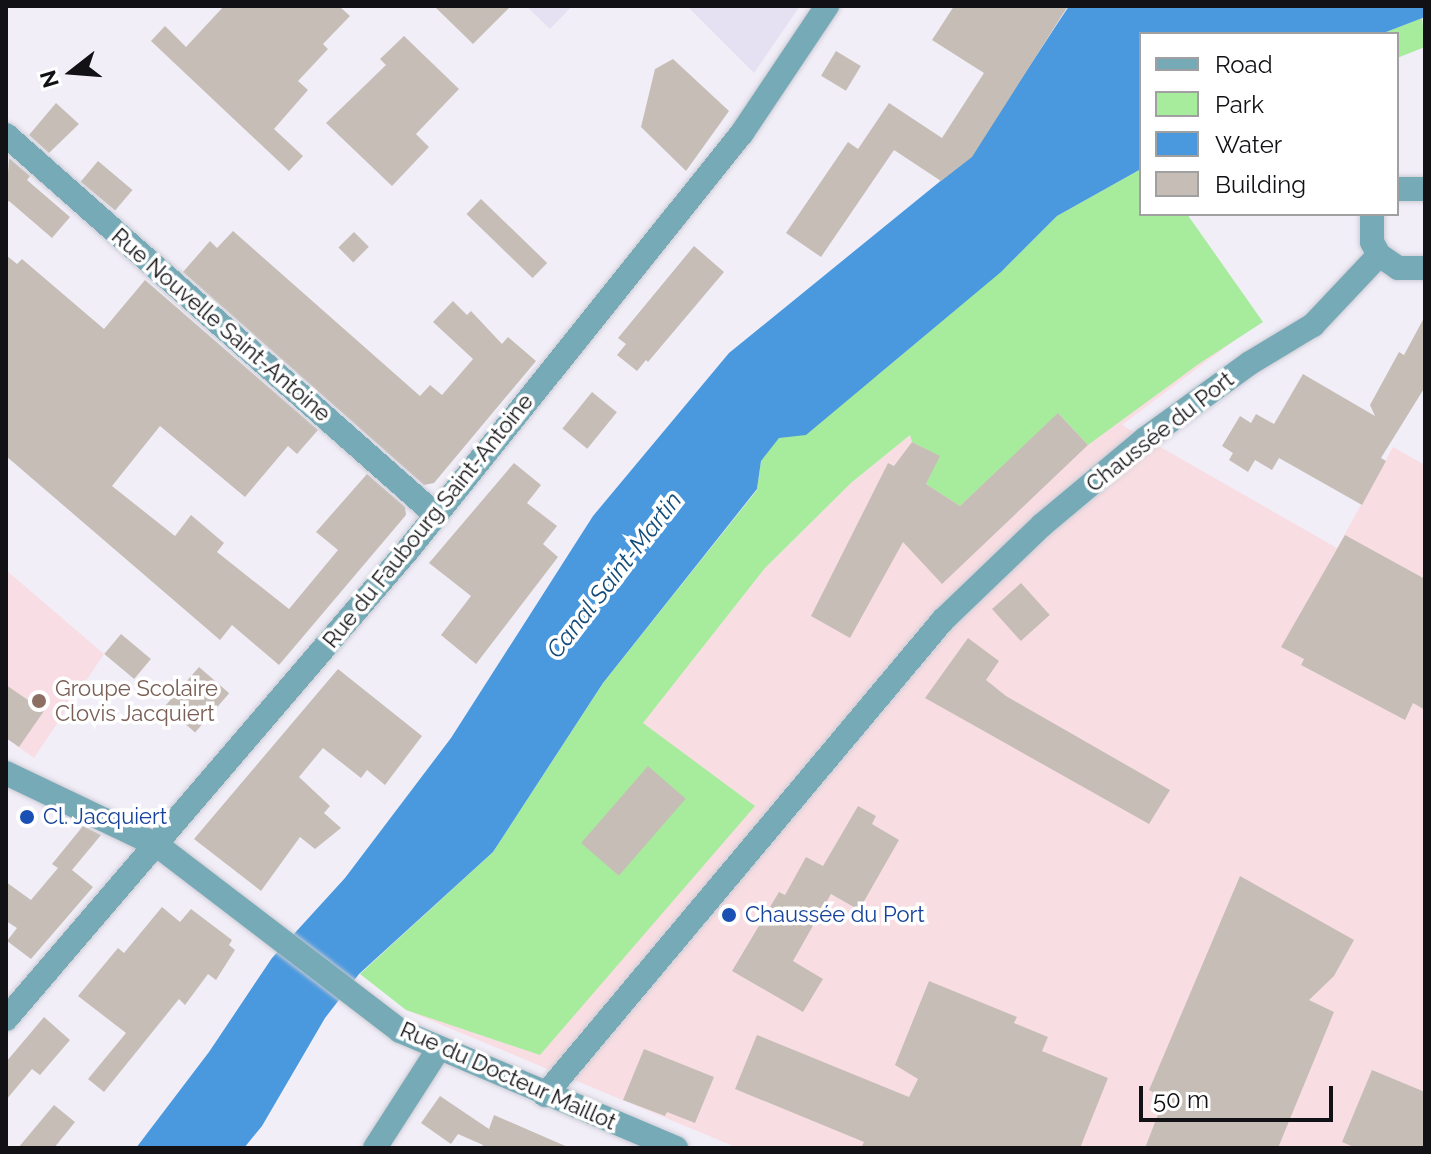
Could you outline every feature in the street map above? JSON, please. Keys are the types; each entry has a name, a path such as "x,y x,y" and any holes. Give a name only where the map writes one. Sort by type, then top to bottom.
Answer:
{"street":[{"name":"Rue du Faubourg Saint-Antoine","path":"6,1019 436,515 742,133 827,6"},
{"name":"Rue Nouvelle Saint-Antoine","path":"6,135 436,515"},
{"path":"1399,189 1425,189"},
{"path":"1372,216 1372,242 1379,255 1398,268 1425,268"},
{"name":"Chaussée du Port","path":"545,1095 943,620 1042,525 1145,439 1250,363 1313,325 1379,255"},
{"path":"6,773 157,845"},
{"name":"Rue du Docteur Maillot","path":"157,845 400,1031 438,1050 676,1148"},
{"path":"375,1148 438,1050"}],"shaded area":[{"path":"526,6 572,6 550,29"},
{"path":"687,6 800,6 754,73"},
{"path":"1255,325 1122,425 1337,548 1393,447 1425,465 1425,1148 738,1148 406,1010 454,962 765,568 851,483 911,434"},
{"name":"Groupe Scolaire Clovis Jacquiert","path":"6,570 104,654 34,758 6,738"}],"green space":[{"path":"1422,18 1425,47 1399,57 1399,32 1386,32"},
{"path":"1139,170 1139,216 1188,216 1263,322 1200,363 1088,445 1059,414 960,506 926,484 939,456 912,442 910,435 851,483 765,568 643,723 755,806 540,1055 406,1010 360,974 493,852 603,683 757,490 761,461 779,437 879,374 1006,267 1057,216"}],"water":[{"name":"Canal Saint-Martin","path":"1069,6 1425,6 1425,17 1386,32 1139,32 1139,170 1057,216 1001,272 806,435 779,438 761,461 757,489 603,683 493,852 359,974 325,1018 262,1126 244,1148 136,1148 209,1052 272,958 345,878 451,738 593,516 729,353 970,157"}],"building":[{"path":"224,6 339,6 350,16 323,44 328,49 298,81 308,90 274,129 303,156 289,171 151,41 165,26 186,47"},
{"path":"434,6 511,6 473,44"},
{"path":"954,6 1068,6 972,157 941,181 894,150 821,257 786,233 848,142 858,149 889,103 942,138 984,73 932,40"},
{"path":"404,36 459,89 416,134 429,147 392,186 326,123 386,65 380,59"},
{"path":"836,51 861,66 846,91 821,76"},
{"path":"673,59 729,111 686,171 641,127 655,69"},
{"path":"56,103 79,124 49,153 29,135"},
{"path":"9,158 30,176 27,180 70,217 52,238 9,201 6,204"},
{"path":"98,161 132,190 115,211 81,182"},
{"path":"481,199 547,263 533,278 466,214"},
{"path":"233,231 420,396 430,385 442,395 473,359 433,322 453,301 467,315 471,311 502,344 508,337 536,361 434,483 424,485 183,272 210,241 217,248"},
{"path":"354,232 369,247 353,262 338,248"},
{"path":"694,246 724,272 637,371 617,355 626,344 618,338"},
{"path":"6,255 17,264 22,259 104,329 145,280 318,430 297,454 288,446 245,497 160,426 112,486 175,536 191,515 224,543 217,552 289,609 338,550 316,532 367,474 405,507 406,515 279,665 232,625 220,640 6,456"},
{"path":"1425,316 1425,387 1381,458 1386,461 1362,505 1279,458 1272,470 1255,460 1248,472 1229,460 1233,453 1222,446 1240,416 1251,423 1256,414 1274,424 1303,374 1375,416 1370,405 1399,352 1404,355"},
{"path":"592,392 617,412 587,449 562,429"},
{"path":"1058,413 1088,445 942,584 903,542 850,638 811,616 888,463 894,466 912,442 940,456 926,484 960,506"},
{"path":"514,463 541,485 527,503 557,526 543,544 558,557 476,664 441,635 471,596 429,563"},
{"path":"1345,535 1425,579 1425,710 1413,703 1405,720 1301,665 1304,659 1281,647"},
{"path":"1021,583 1050,615 1021,641 992,609"},
{"path":"121,634 151,659 134,679 104,654"},
{"path":"968,638 999,661 986,680 1006,696 1170,790 1149,824 925,698"},
{"path":"199,667 229,693 195,732 165,706"},
{"path":"338,669 422,736 385,785 367,770 361,778 323,748 299,777 330,806 324,813 341,828 315,849 300,837 261,891 194,839"},
{"path":"6,685 44,711 19,747 6,738"},
{"path":"648,766 686,799 619,876 581,843"},
{"path":"858,806 876,816 872,824 899,840 859,910 831,894 793,961 823,979 803,1012 732,971 779,892 785,895 806,857 823,866"},
{"path":"83,826 101,835 72,870 93,887 31,959 7,941 17,928 6,921 6,882 31,900 58,868 52,864"},
{"path":"1240,876 1354,940 1334,976 1309,1000 1334,1012 1278,1148 1145,1148 1164,1099 1149,1090"},
{"path":"162,907 180,922 191,909 232,940 229,945 235,950 216,980 208,974 185,1005 179,999 104,1092 88,1079 126,1033 78,996 118,948 124,953"},
{"path":"929,981 1017,1017 1014,1023 1048,1037 1042,1051 1108,1078 1080,1148 861,1148 864,1142 735,1089 757,1035 909,1097 918,1079 895,1065"},
{"path":"44,1017 70,1040 40,1075 32,1069 6,1100 6,1062"},
{"path":"644,1049 714,1077 695,1123 667,1112 665,1116 623,1100"},
{"path":"1372,1070 1425,1092 1425,1148 1356,1148 1342,1142"},
{"path":"440,1096 489,1129 494,1115 570,1148 481,1148 483,1145 458,1134 451,1144 421,1123"},
{"path":"54,1105 75,1122 54,1148 18,1148"}],"place":[{"name":"Groupe Scolaire Clovis Jacquiert","path":"39,701"},
{"name":"Cl. Jacquiert","path":"27,817"},
{"name":"Chaussée du Port","path":"729,915"}]}
